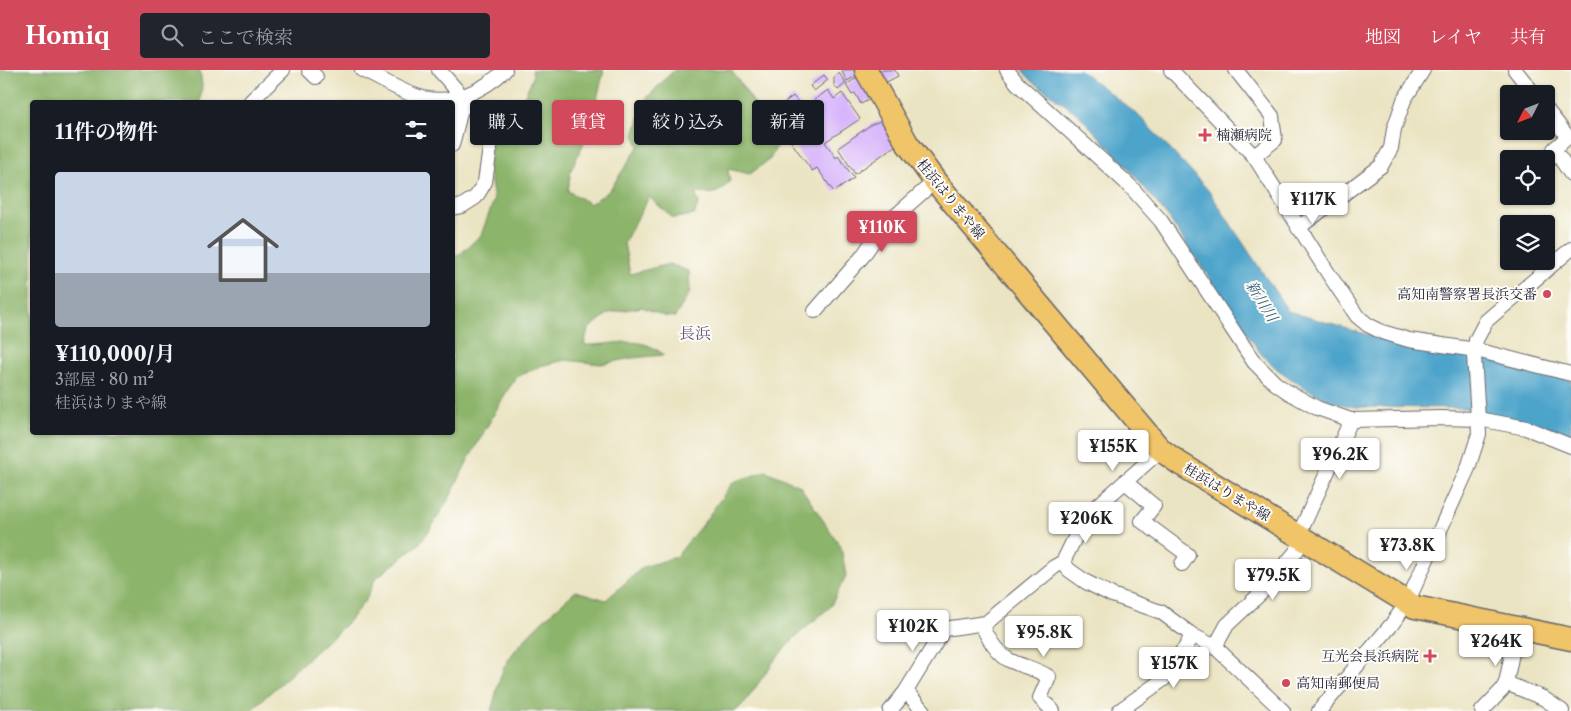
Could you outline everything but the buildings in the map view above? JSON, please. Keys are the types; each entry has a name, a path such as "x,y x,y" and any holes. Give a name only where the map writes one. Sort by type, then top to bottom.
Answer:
{"main road":[{"name":"桂浜はりまや線","path":"866,70 907,143 935,181 1161,450 1179,463 1407,603 1420,609 1571,639"}],"street":[{"path":"252,100 283,70"},
{"path":"362,70 422,98 436,100 464,97 485,85 505,70"},
{"path":"439,70 488,126 491,141 485,182 476,197 462,206 455,207"},
{"path":"1007,70 1017,83 1130,186 1161,221 1254,362 1275,383 1300,399 1338,417 1351,420 1478,416 1526,428 1571,446"},
{"path":"1171,70 1254,156 1298,228 1356,316 1382,332 1409,340 1571,374"},
{"path":"1236,70 1272,116 1275,140 1254,156"},
{"path":"1298,228 1381,166 1390,148 1404,100 1422,70"},
{"path":"1516,70 1527,85"},
{"path":"455,133 464,97"},
{"path":"1555,119 1570,136 1554,150 1571,174"},
{"path":"815,311 862,257 883,227 935,181"},
{"path":"1324,709 1407,603 1468,468 1479,434 1476,340 1486,321 1571,249"},
{"path":"1215,647 1227,625 1260,594 1295,554 1304,539 1301,530 1351,420"},
{"path":"1053,711 1040,698 1049,677 1010,660 1002,654 983,627 986,622 1054,567 1063,562 1085,517 1161,450"},
{"path":"1126,480 1130,486 1154,506 1142,520 1188,555 1182,564"},
{"path":"1063,562 1068,570 1086,582 1112,595 1161,612 1192,634 1215,647 1283,711"},
{"path":"890,711 906,691 944,628 986,622"},
{"path":"1482,711 1502,690 1506,683 1517,628"},
{"path":"1119,711 1164,679 1174,661 1186,647 1192,634"},
{"path":"1506,683 1542,698 1562,711"},
{"path":"906,691 924,711"}],"green space":[{"path":"0,70 200,70 202,86 200,100 30,100 30,435 455,435 455,256 458,256 481,235 494,200 488,165 492,145 542,145 542,100 523,100 533,77 532,70 604,70 597,100 552,100 552,145 583,145 571,170 568,191 590,204 609,191 639,145 742,145 742,100 645,100 674,70 731,70 752,100 752,145 777,145 770,159 750,174 728,169 730,182 722,189 710,193 695,193 699,203 694,215 673,218 649,197 624,243 630,274 669,264 689,271 690,292 675,317 664,316 642,307 609,313 588,329 584,345 635,342 654,348 664,355 632,358 601,364 565,360 540,366 517,377 507,391 467,462 450,497 418,545 375,579 367,598 348,622 250,711 0,711"},
{"path":"766,471 800,486 841,547 846,576 830,607 794,638 774,661 746,701 736,711 491,711 501,675 508,660 535,628 576,591 606,600 643,567 676,557 733,482"}],"water":[{"name":"新川川","path":"1022,70 1080,70 1138,115 1208,190 1288,311 1429,353 1489,358 1571,380 1571,441 1525,421 1464,408 1354,407 1333,402 1303,387 1277,369 1261,354 1168,217 1130,170 1078,114 1032,81"}],"place":[{"name":"楠瀬病院","path":"1205,135"},
{"name":"高知南警察署長浜交番","path":"1547,294"},
{"name":"互光会長浜病院","path":"1430,656"},
{"name":"高知南郵便局","path":"1286,683"}],"district":[{"name":"長浜","path":"695,333"}]}
